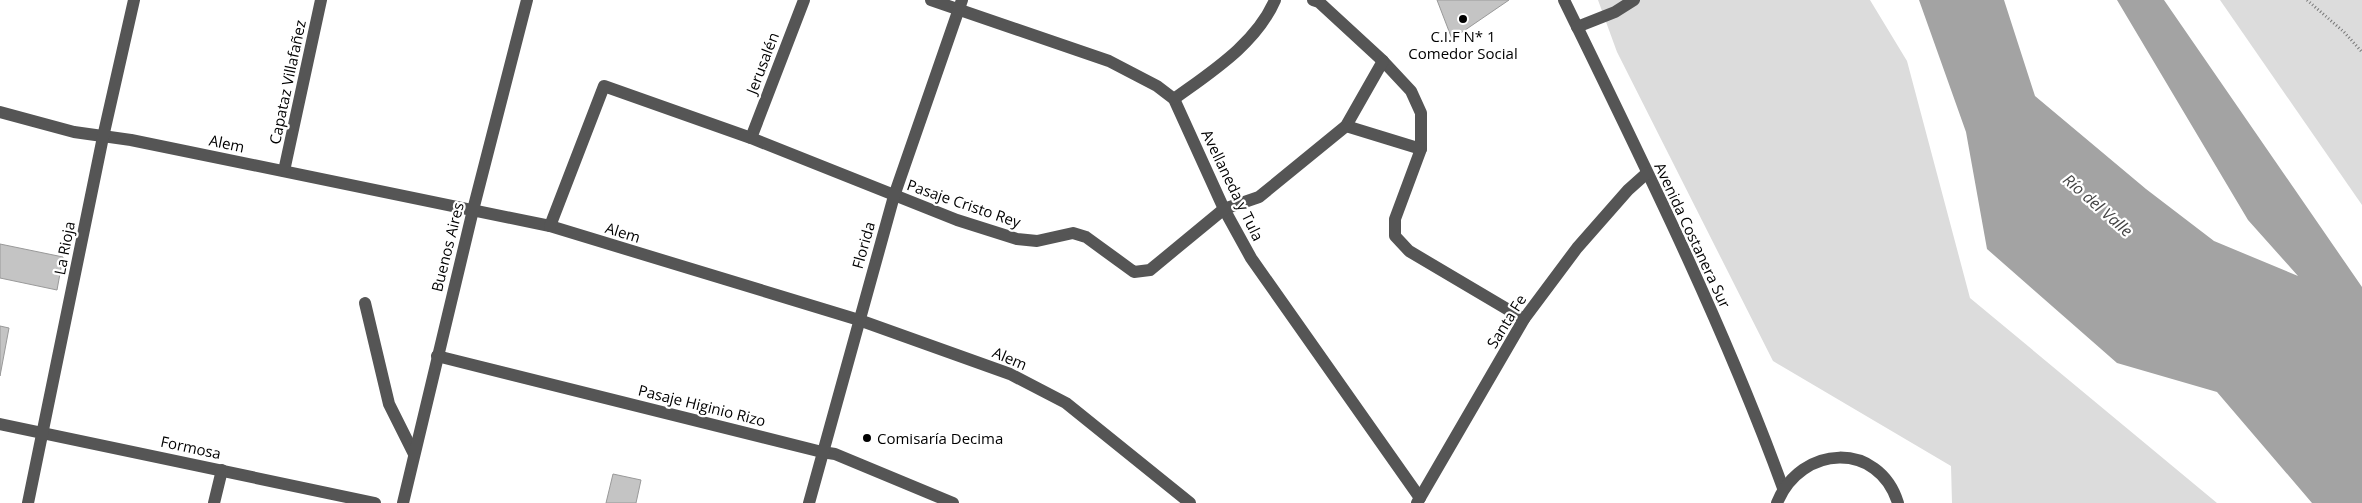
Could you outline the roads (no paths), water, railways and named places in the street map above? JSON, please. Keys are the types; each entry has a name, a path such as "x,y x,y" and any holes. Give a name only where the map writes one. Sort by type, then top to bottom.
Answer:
{"street":[{"name":"La Rioja","path":"28,503 103,136 134,0"},
{"name":"Capataz Villafañez","path":"284,171 321,0"},
{"name":"Buenos Aires","path":"402,503 527,0"},
{"name":"Jerusalén","path":"751,138 804,0"},
{"name":"Avellaneda y Tula","path":"932,0 961,4 1109,61 1157,86 1174,99 1224,209 1251,258 1418,500"},
{"path":"1174,99 1228,60 1268,16 1274,0"},
{"path":"1313,0 1319,2 1383,61 1411,91 1421,113 1421,149 1395,219 1395,236 1409,251 1524,319"},
{"name":"Avenida Costanera Sur","path":"1564,0 1716,322 1760,425 1784,488"},
{"path":"1577,27 1615,12 1634,0"},
{"name":"Florida","path":"809,503 894,196 961,4"},
{"name":"Pasaje Cristo Rey","path":"550,226 604,86 751,138 957,220 1017,239 1037,241 1073,233 1086,237 1134,272 1150,270 1224,209 1259,197 1346,126 1383,61"},
{"name":"Alem","path":"0,112 74,132 131,140 550,226 859,320 1010,374 1066,403 1190,503"},
{"path":"1346,126 1421,149"},
{"name":"Santa Fe","path":"1418,500 1524,319 1577,248 1628,190 1646,173"},
{"path":"366,303 389,404 414,454"},
{"name":"Pasaje Higinio Rizo","path":"437,356 835,454 953,503"},
{"name":"Formosa","path":"0,424 375,503"},
{"path":"1777,503 1784,488 1801,469 1825,459 1851,459 1863,463 1884,478 1892,489 1898,503"},
{"path":"214,503 222,470"}],"water":[{"name":"Río del Valle","path":"1919,0 2004,0 2035,96 2146,189 2214,241 2298,276 2248,220 2117,0 2164,0 2362,287 2362,503 2312,503 2217,392 2117,363 1987,249 1966,132"}],"place":[{"name":"C.I.F N* 1 Comedor Social","path":"1463,19"},
{"name":"Comisaría Decima","path":"867,438"}]}
